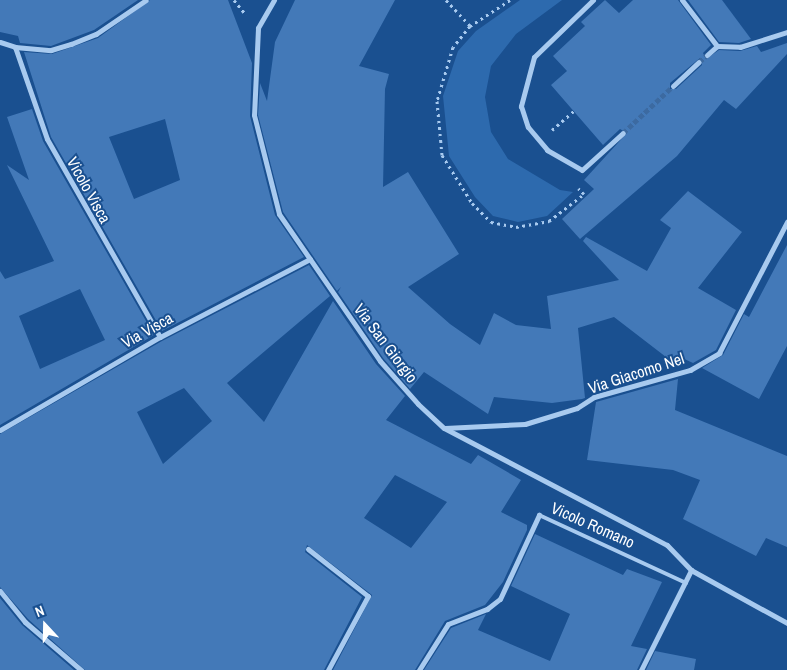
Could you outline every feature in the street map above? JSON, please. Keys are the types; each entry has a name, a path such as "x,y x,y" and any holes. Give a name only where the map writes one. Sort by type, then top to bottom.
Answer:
{"street":[{"path":"0,42 15,47 52,50 96,34 146,0"},
{"name":"Via San Giorgio","path":"274,0 258,28 254,115 279,214 380,361 418,404 444,428 668,545 690,570"},
{"path":"593,0 534,57 521,106 528,127 547,150 582,170 622,133"},
{"path":"682,0 717,46"},
{"path":"707,55 717,46 740,48 787,32"},
{"name":"Vicolo Visca","path":"15,47 47,139 160,337"},
{"path":"673,86 699,62"},
{"name":"Via Giacomo Nel","path":"444,428 525,424 577,408 594,397 690,370 719,353 787,222"},
{"name":"Via Visca","path":"0,430 160,337 310,259"},
{"name":"Vicolo Romano","path":"419,670 448,624 487,609 500,599 539,515"},
{"path":"308,549 368,596 328,670"},
{"path":"641,670 686,583 690,570 787,623"},
{"path":"0,591 25,622 81,670"}],"lane":[{"name":"Vicolo Romano","path":"539,515 686,583"}],"path":[{"path":"446,0 470,26"},
{"path":"510,0 470,26 453,47 436,101 442,155 472,203 491,222 516,227 549,222 584,194 573,182 582,170"},
{"path":"540,140 574,111"}],"shaded area":[{"path":"520,0 562,0 516,34 491,66 485,97 491,132 508,159 560,190 573,192 547,216 518,222 493,216 475,197 449,156 443,96 458,51 476,31"}],"building":[{"path":"0,0 138,0 94,30 51,46 20,43 18,36 0,32"},
{"path":"150,0 228,0 252,63 250,116 275,215 304,257 162,331 51,137 24,52 52,54 98,38","holes":["165,119 180,180 134,199 109,137"]},
{"path":"295,0 395,0 359,66 389,74 385,89 383,187 408,172 459,254 408,287 450,324 480,345 494,313 516,325 551,329 547,296 619,280 583,241 586,237 647,271 671,228 660,220 688,191 742,232 698,288 736,310 716,350 693,363 680,357 679,367 614,317 578,328 585,398 552,403 494,397 488,414 424,372 410,389 383,358 338,292 341,287 337,291 283,212 258,115 260,83 267,101 275,42"},
{"path":"605,0 619,13 633,0 678,0 711,45 703,53 706,59 719,50 740,51 757,46 761,52 787,43 787,54 736,109 724,100 677,156 580,239 562,219 594,189 584,180 627,133 620,129 603,145 551,85 567,71 553,56 585,26 581,22","holes":["700,58 702,65 676,89 670,89 670,83"]},
{"path":"688,0 722,0 751,39 739,43 719,42"},
{"path":"32,109 43,141 154,335 0,425 0,271 5,279 54,261 7,165 29,180 7,117","holes":["80,289 105,340 40,369 19,316"]},
{"path":"787,245 787,346 759,399 702,368 723,355 744,314 749,317"},
{"path":"309,265 330,296 227,383 264,422 333,301 376,364 405,396 386,420 471,464 478,455 521,480 501,512 527,525 527,530 503,582 485,605 445,621 415,670 333,670 372,595 307,545 305,552 362,597 324,670 85,670 28,619 0,587 0,434 162,341","holes":["184,388 212,421 163,464 137,412","395,475 447,502 411,548 364,518"]},
{"path":"678,379 675,410 787,456 787,547 766,538 756,556 683,519 700,480 673,470 587,460 596,402"},
{"path":"535,534 623,575 627,569 662,582 631,646 647,649 637,670 424,670 451,628 486,614 478,630 550,661 570,614 511,586"},
{"path":"0,598 22,625 74,670 0,670"},
{"path":"655,651 696,659 694,670 646,670"}],"tunnel":[{"path":"699,62 707,55"},
{"path":"623,133 673,86"}]}
